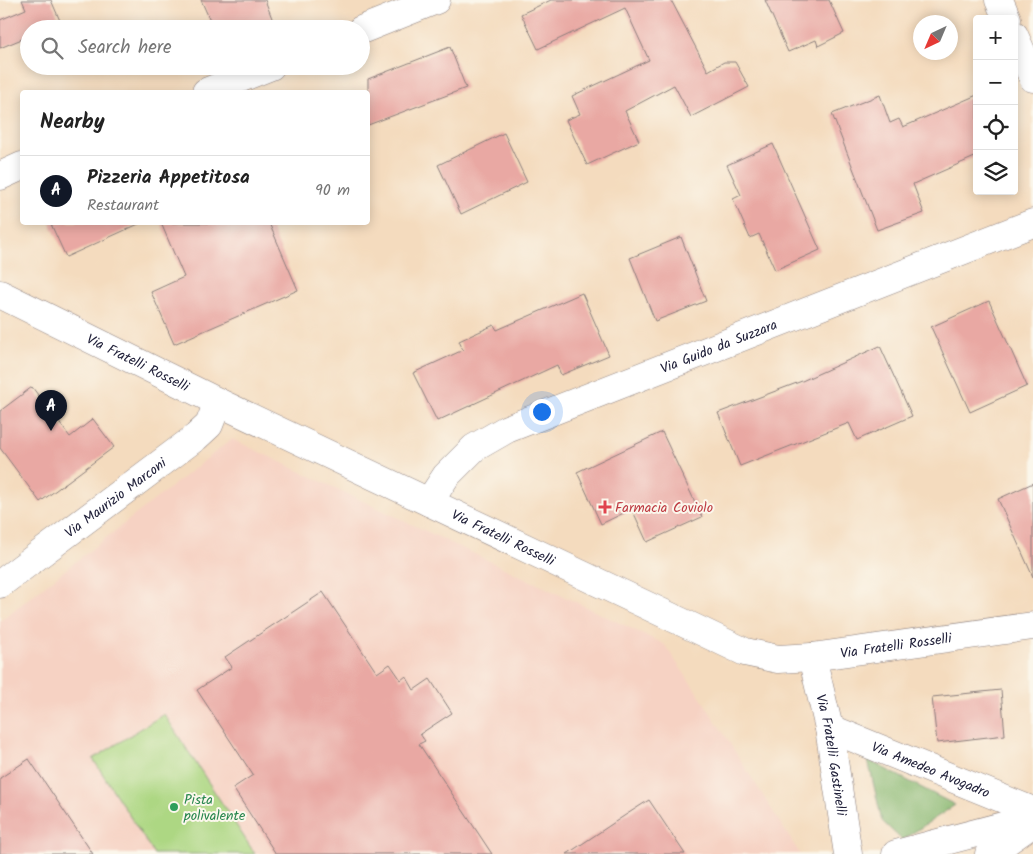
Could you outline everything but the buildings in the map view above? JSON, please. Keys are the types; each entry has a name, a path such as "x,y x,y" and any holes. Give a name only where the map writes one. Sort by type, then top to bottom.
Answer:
{"street":[{"path":"999,0 1005,15"},
{"path":"370,26 429,1"},
{"path":"1018,44 1033,78"},
{"path":"211,90 248,75"},
{"path":"0,176 20,167"},
{"name":"Via Guido da Suzzara","path":"429,502 446,476 474,448 507,429 1033,223"},
{"name":"Via Fratelli Rosselli","path":"0,294 218,402 745,652 778,659 812,657 1033,626"},
{"name":"Via Maurizio Marconi","path":"0,584 196,436 209,425 218,402"},
{"name":"Via Fratelli Gastinelli","path":"812,657 829,728 848,854"},
{"name":"Via Amedeo Avogadro","path":"829,728 1033,811"},
{"path":"896,854 1033,818"},
{"path":"989,854 1033,822"}],"shaded area":[{"path":"232,439 664,644 703,701 800,854 0,854 0,621"}],"green space":[{"name":"Pista polivalente","path":"164,714 255,854 154,854 93,759"},
{"path":"868,760 955,805 902,840 882,821"}],"place":[{"name":"Pizzeria Appetitosa","path":"51,431"},
{"name":"Farmacia Coviolo","path":"605,507"},
{"name":"Pista polivalente","path":"174,807"}]}
